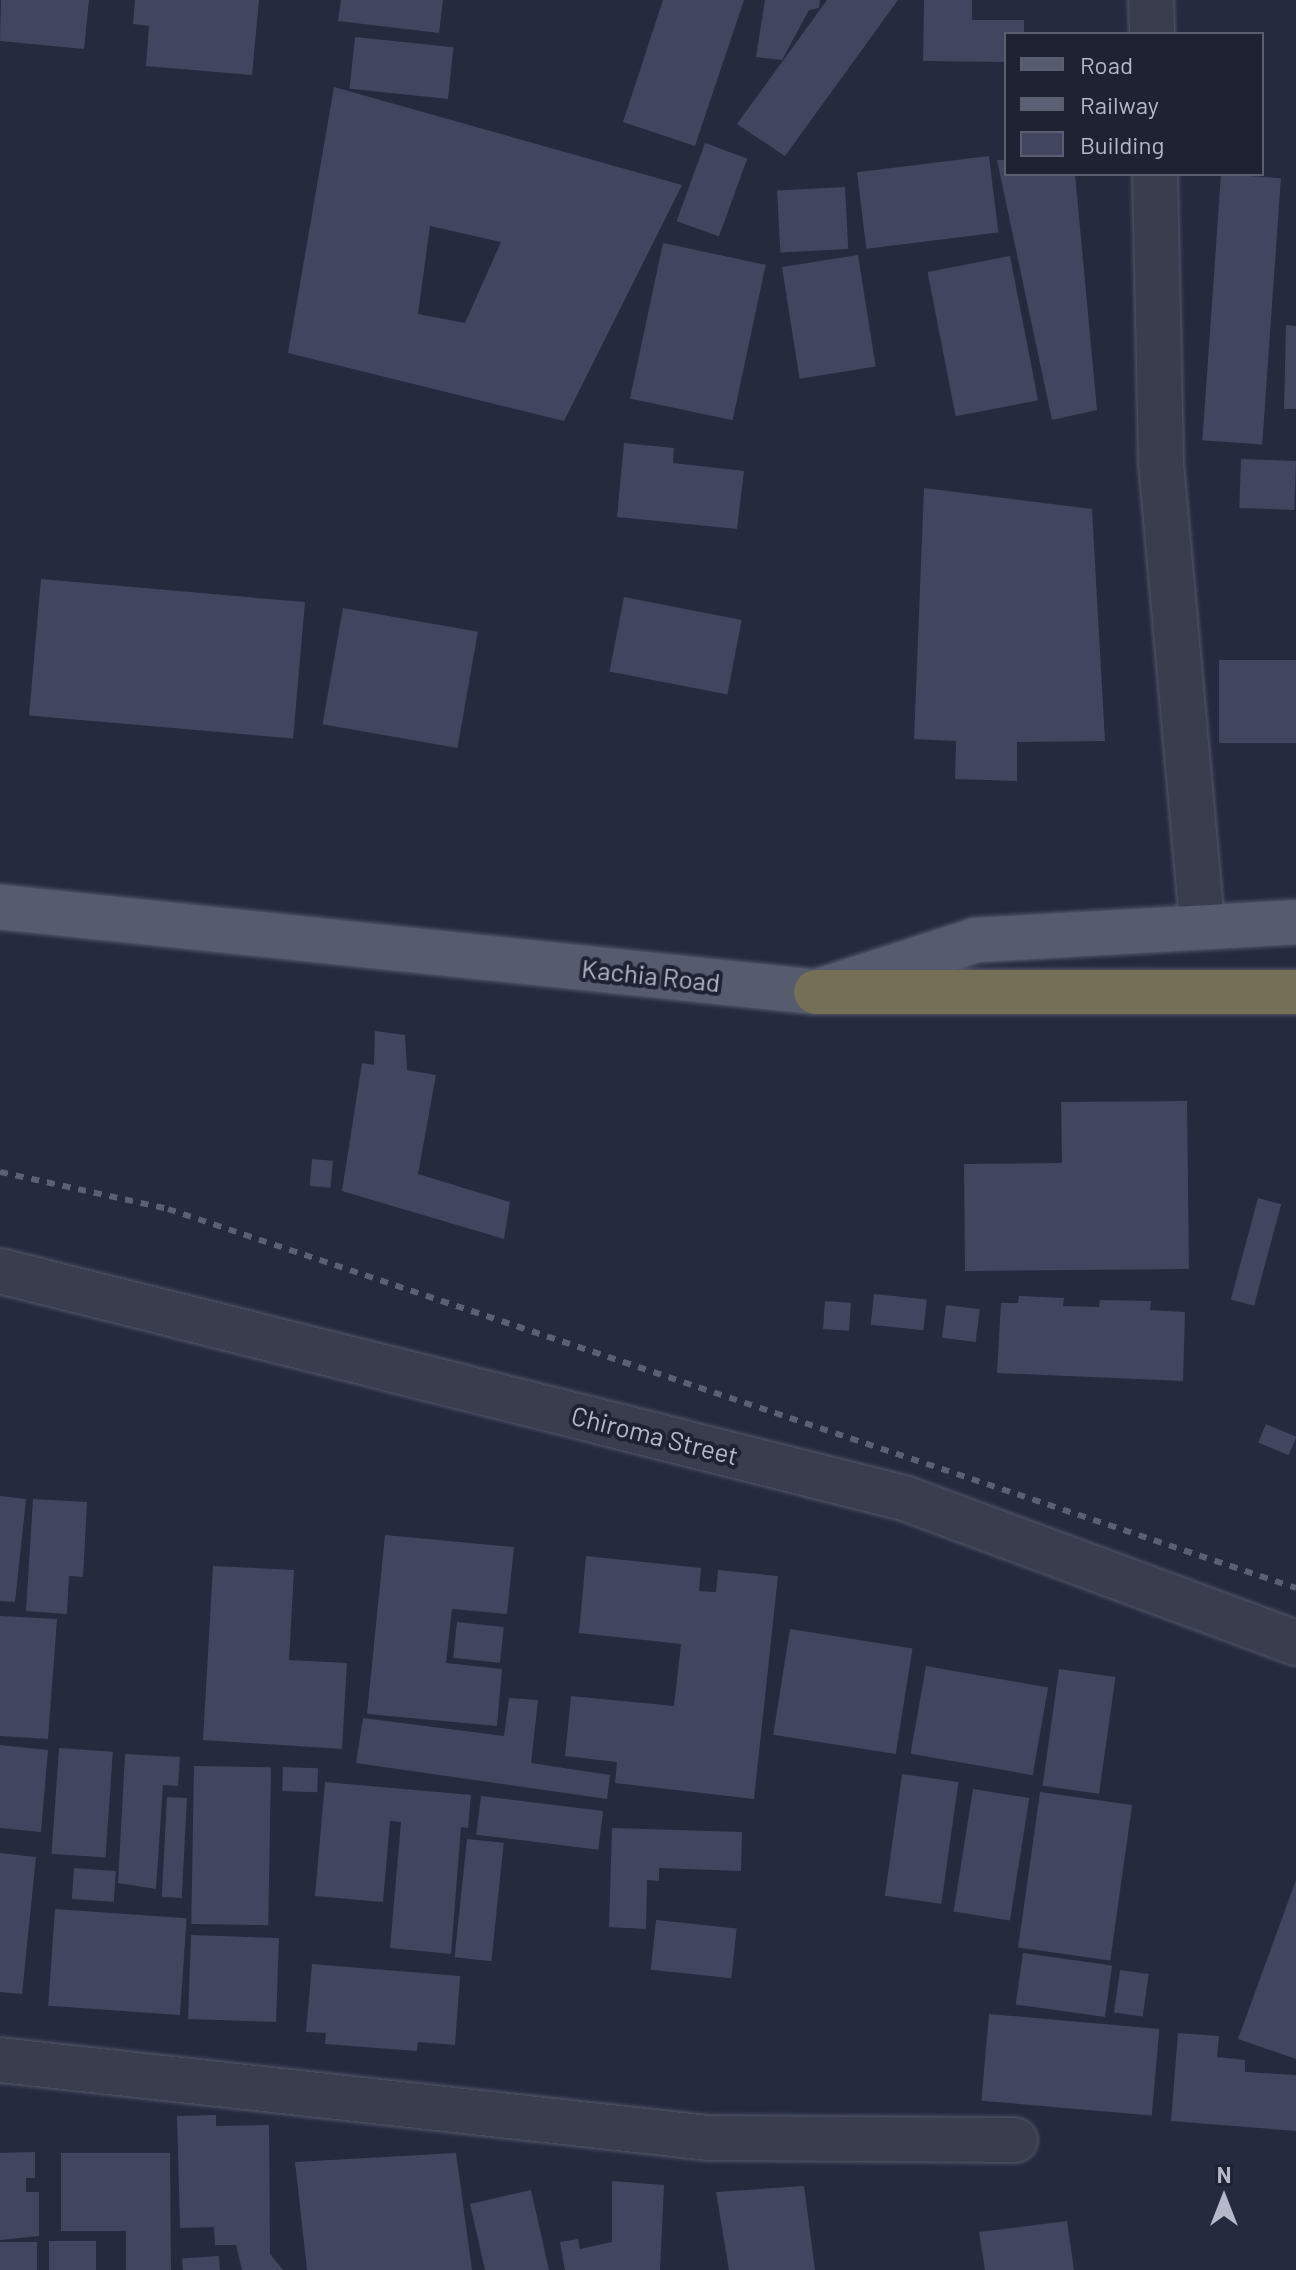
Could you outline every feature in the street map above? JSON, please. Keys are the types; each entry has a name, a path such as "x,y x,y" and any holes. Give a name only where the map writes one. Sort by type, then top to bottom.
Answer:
{"highway":[{"path":"816,992 1296,992"}],"main road":[{"name":"Kachia Road","path":"0,907 816,992 976,940 1296,922"}],"street":[{"path":"1151,0 1152,32"},
{"path":"1155,176 1161,463 1202,926"},
{"name":"Chiroma Street","path":"0,1271 904,1498 1296,1643"},
{"path":"0,2060 709,2138 1015,2140"}],"building":[{"path":"1,0 89,0 84,49 0,41"},
{"path":"135,0 259,0 252,75 146,66 149,26 133,24"},
{"path":"341,0 443,0 439,33 338,21"},
{"path":"663,0 744,0 695,146 623,122"},
{"path":"765,0 820,0 819,8 809,10 782,60 756,57"},
{"path":"827,0 898,0 785,156 737,124"},
{"path":"924,0 972,0 972,20 1024,20 1024,32 1004,32 1004,62 923,61"},
{"path":"355,37 453,47 448,99 350,89"},
{"path":"334,87 682,185 564,421 288,353","holes":["430,226 501,242 465,323 418,314"]},
{"path":"705,143 747,158 719,236 677,221"},
{"path":"989,156 998,232 866,249 857,172"},
{"path":"997,160 1004,160 1004,176 1075,176 1097,410 1052,420"},
{"path":"1221,176 1281,178 1262,445 1202,440"},
{"path":"845,187 848,249 780,252 777,191"},
{"path":"663,243 766,265 733,420 630,399"},
{"path":"858,255 876,367 800,379 782,267"},
{"path":"1010,256 1038,400 956,416 928,272"},
{"path":"1286,325 1296,326 1296,409 1284,409"},
{"path":"624,443 674,448 673,463 744,471 737,529 617,517"},
{"path":"1241,459 1296,461 1294,510 1239,508"},
{"path":"924,488 1092,509 1105,741 1017,742 1017,781 955,779 956,741 914,739"},
{"path":"41,579 305,602 293,739 29,715"},
{"path":"624,597 742,620 727,695 609,672"},
{"path":"343,608 478,632 457,748 323,724"},
{"path":"1219,660 1296,660 1296,743 1219,743"},
{"path":"375,1031 405,1035 407,1070 436,1075 418,1174 510,1202 504,1239 342,1191 362,1063 374,1065"},
{"path":"1187,1101 1189,1269 965,1271 964,1164 1062,1163 1061,1102"},
{"path":"312,1159 333,1161 331,1188 310,1186"},
{"path":"1258,1198 1281,1204 1254,1306 1231,1299"},
{"path":"874,1294 927,1300 923,1330 871,1325"},
{"path":"1019,1296 1064,1298 1063,1306 1099,1307 1100,1300 1151,1301 1150,1310 1185,1312 1183,1381 997,1373 1001,1303 1018,1303"},
{"path":"825,1301 851,1303 849,1331 823,1329"},
{"path":"946,1305 980,1309 976,1342 942,1338"},
{"path":"1266,1424 1296,1437 1289,1455 1258,1442"},
{"path":"0,1496 26,1499 15,1602 0,1601"},
{"path":"33,1499 87,1502 83,1577 69,1576 67,1614 26,1611"},
{"path":"385,1535 514,1547 507,1614 452,1609 446,1663 502,1669 497,1726 367,1714"},
{"path":"586,1556 701,1568 699,1591 716,1592 718,1570 778,1576 754,1799 615,1783 617,1762 565,1756 571,1696 674,1706 681,1644 579,1633"},
{"path":"213,1566 294,1570 289,1660 347,1663 342,1749 203,1740"},
{"path":"0,1616 57,1619 48,1739 0,1736"},
{"path":"457,1622 504,1627 500,1663 453,1658"},
{"path":"790,1629 912,1648 896,1754 773,1735"},
{"path":"926,1666 1048,1688 1033,1775 911,1754"},
{"path":"1059,1669 1115,1677 1099,1794 1043,1786"},
{"path":"509,1698 538,1700 531,1763 610,1775 607,1799 356,1763 363,1718 504,1736"},
{"path":"0,1745 48,1750 41,1832 0,1828"},
{"path":"59,1748 113,1752 105,1858 52,1854"},
{"path":"125,1754 180,1757 178,1786 163,1785 156,1889 118,1883"},
{"path":"194,1766 271,1767 268,1925 191,1924"},
{"path":"283,1767 318,1768 317,1792 282,1791"},
{"path":"902,1774 958,1782 941,1904 885,1896"},
{"path":"325,1782 471,1795 468,1828 461,1827 451,1954 390,1948 401,1822 390,1821 383,1902 315,1896"},
{"path":"973,1789 1029,1798 1010,1920 954,1911"},
{"path":"1040,1792 1132,1805 1110,1960 1018,1947"},
{"path":"481,1796 603,1811 598,1850 476,1835"},
{"path":"167,1797 187,1798 182,1898 162,1897"},
{"path":"612,1828 742,1832 741,1871 659,1868 659,1881 647,1880 646,1929 609,1927"},
{"path":"467,1839 504,1843 491,1961 455,1957"},
{"path":"0,1853 36,1857 22,1994 0,1992"},
{"path":"74,1868 116,1871 114,1902 72,1899"},
{"path":"1296,1880 1296,2059 1238,2039"},
{"path":"55,1909 187,1918 180,2015 48,2006"},
{"path":"656,1920 737,1928 731,1978 651,1970"},
{"path":"191,1935 279,1938 276,2022 188,2019"},
{"path":"1023,1953 1112,1966 1105,2017 1016,2004"},
{"path":"312,1964 460,1976 455,2045 418,2042 417,2051 325,2044 326,2033 306,2032"},
{"path":"1120,1970 1149,1974 1143,2017 1114,2013"},
{"path":"989,2014 1159,2029 1152,2116 981,2101"},
{"path":"1178,2033 1219,2036 1217,2057 1245,2060 1245,2072 1296,2075 1296,2131 1171,2121"},
{"path":"216,2115 216,2126 269,2125 270,2254 283,2270 242,2270 236,2245 215,2245 214,2227 180,2228 177,2116"},
{"path":"35,2152 35,2178 26,2178 26,2192 39,2192 39,2236 0,2240 0,2153"},
{"path":"61,2153 170,2153 171,2270 126,2270 126,2231 61,2231"},
{"path":"456,2153 472,2270 307,2270 295,2162"},
{"path":"612,2181 664,2185 660,2270 565,2270 560,2242 578,2239 580,2249 612,2242"},
{"path":"804,2186 815,2270 729,2270 716,2192"},
{"path":"531,2190 549,2270 485,2270 470,2204"},
{"path":"1067,2221 1074,2270 985,2270 979,2232"},
{"path":"49,2241 96,2241 96,2270 49,2270"},
{"path":"0,2242 37,2242 37,2270 0,2270"},
{"path":"219,2256 220,2270 183,2270 182,2259"}],"railway":[{"path":"0,1172 168,1209 1296,1588"}]}
